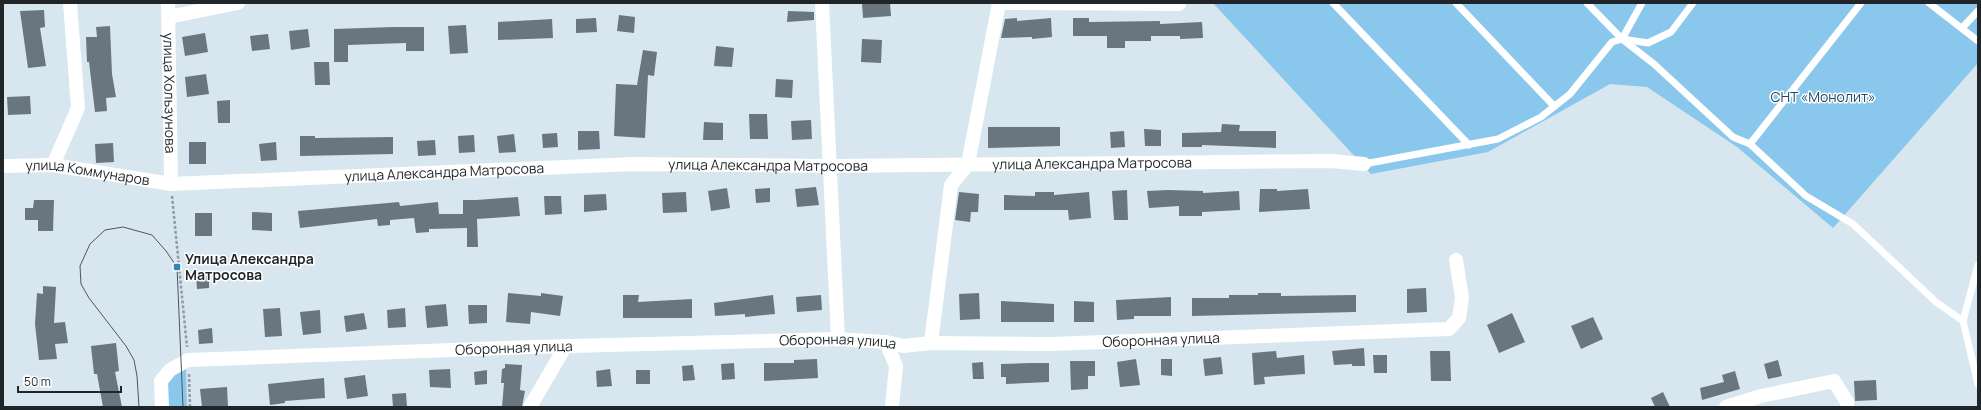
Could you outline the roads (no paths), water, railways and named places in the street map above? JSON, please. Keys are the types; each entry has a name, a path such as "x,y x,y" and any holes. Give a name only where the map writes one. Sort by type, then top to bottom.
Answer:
{"street":[{"path":"53,165 78,108 70,3"},
{"path":"169,10 238,3"},
{"path":"822,3 838,339"},
{"path":"931,344 951,185 968,164 999,3 1179,4"},
{"name":"улица Хользунова","path":"169,10 171,184"},
{"name":"улица Александра Матросова","path":"171,184 633,164 830,166 1331,161 1364,164"},
{"name":"улица Коммунаров","path":"3,166 53,165 171,184"},
{"name":"Оборонная улица","path":"162,407 161,381 170,370 188,360 838,339 886,342 903,346 931,344 1050,344 1449,329 1459,318 1462,298 1456,260"},
{"path":"886,342 896,366 892,407"},
{"path":"530,407 565,347"},
{"path":"1726,407 1761,396 1834,381 1847,402 1847,407"}],"lane":[{"path":"1333,3 1469,145"},
{"path":"1456,3 1554,106"},
{"path":"1587,3 1622,39 1654,64 1733,137 1750,144 1806,196 1852,224 1936,302 1963,321"},
{"path":"1622,39 1642,3"},
{"path":"1364,164 1498,140 1541,117 1570,94 1612,42 1622,39 1648,43 1671,32 1693,3"},
{"path":"1750,144 1860,3"},
{"path":"1929,3 1978,41"},
{"path":"1962,28 1978,11"},
{"path":"1978,265 1963,321 1978,384"}],"tram line":[{"path":"139,407 137,376 134,360 126,346 89,298 81,284 80,266 90,244 105,230 123,227 152,235 177,267 183,407"}],"place":[{"name":"Улица Александра Матросова","path":"177,267"}],"park label":[{"name":"СНТ «Монолит»","path":"1823,97"}]}
